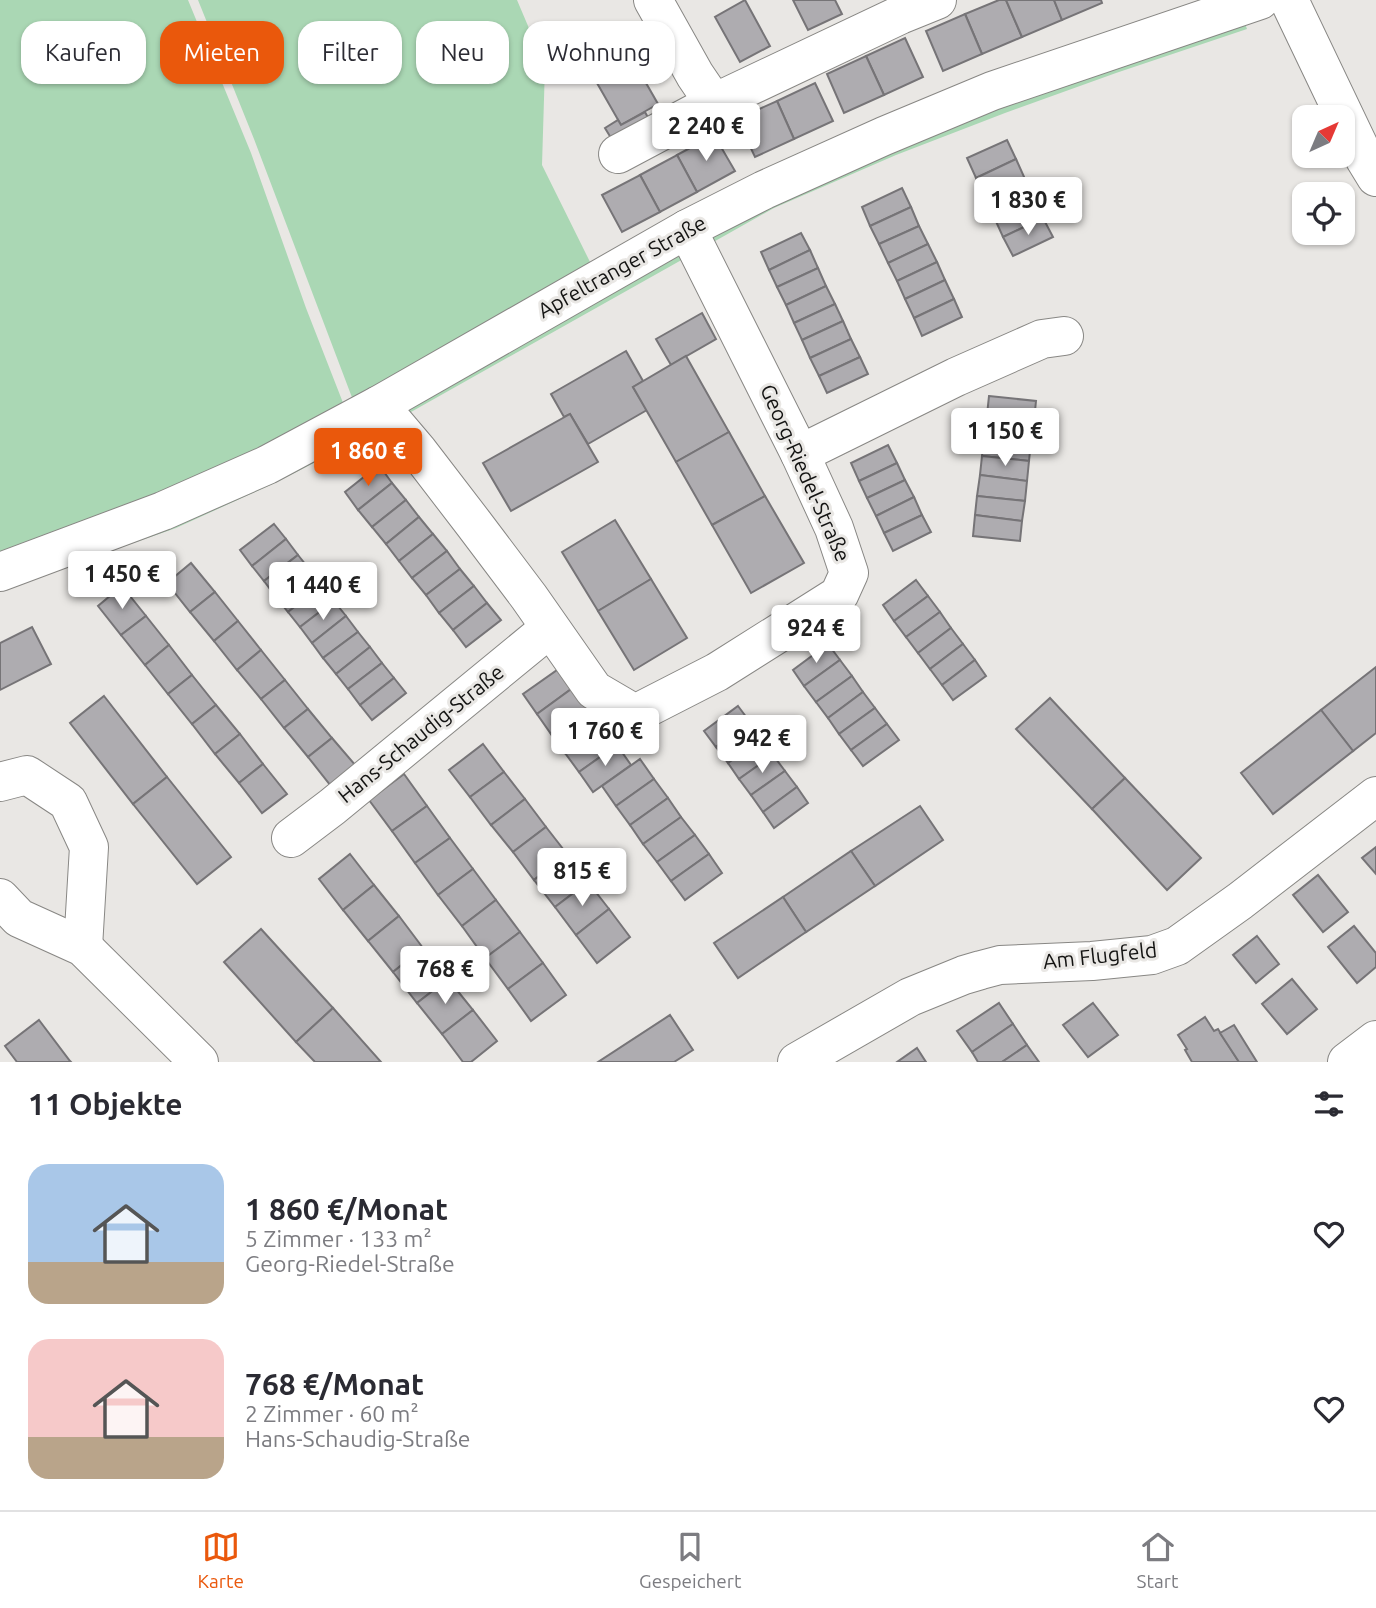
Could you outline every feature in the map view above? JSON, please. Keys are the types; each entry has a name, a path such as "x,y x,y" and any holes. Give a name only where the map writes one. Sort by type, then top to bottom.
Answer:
{"street":[{"path":"653,0 713,103"},
{"path":"618,154 713,103 937,0"},
{"name":"Apfeltranger Straße","path":"0,572 163,511 267,465 379,405 688,229 764,190 992,91 1260,0"},
{"path":"1289,0 1376,177"},
{"name":"Georg-Riedel-Straße","path":"379,405 529,597 594,690 635,714 717,672 839,595 849,573 834,528 800,454 688,229"},
{"path":"800,454 956,377 1042,339 1064,336"},
{"name":"Hans-Schaudig-Straße","path":"291,838 550,628"},
{"path":"0,782 27,775 68,802 89,847 83,947"},
{"name":"Am Flugfeld","path":"797,1062 910,997 964,975 1000,965 1152,955 1177,946 1376,796"},
{"path":"0,898 19,918 83,947 199,1062"},
{"path":"1347,1062 1376,1040"}],"green space":[{"path":"0,0 188,0 197,21 160,21 160,84 223,84 251,153 347,413 0,559"},
{"path":"198,0 517,0 526,21 523,21 523,84 544,84 542,165 593,268 356,408 232,84 284,84 284,21 206,21"},
{"path":"1242,15 1247,29 1005,113 896,155 774,208 395,421 277,482 176,528 0,590 689,242 998,103"}],"building":[{"path":"745,0 770,46 740,62 715,17"},
{"path":"793,0 835,0 842,14 808,30"},
{"path":"999,0 1006,0 1022,37 982,54 965,14"},
{"path":"1006,0 1054,0 1062,20 1022,37"},
{"path":"1054,0 1101,0 1102,3 1062,20"},
{"path":"965,14 982,54 943,71 926,31"},
{"path":"905,38 923,77 884,95 866,56"},
{"path":"866,56 884,95 844,113 827,74"},
{"path":"815,83 833,121 794,139 777,101"},
{"path":"598,84 647,84 658,104 621,125"},
{"path":"777,101 794,139 755,157 737,119"},
{"path":"645,112 651,123 614,143 605,128 618,120 621,125"},
{"path":"714,135 735,171 697,192 677,155"},
{"path":"1007,140 1016,159 976,178 967,158"},
{"path":"677,155 697,192 660,212 640,175"},
{"path":"1016,159 1025,179 985,198 976,178"},
{"path":"640,175 660,212 622,232 602,195"},
{"path":"1025,179 1034,198 994,217 985,198"},
{"path":"902,188 911,207 870,226 862,207"},
{"path":"1034,198 1043,218 1003,237 994,217"},
{"path":"911,207 919,226 879,244 870,226"},
{"path":"1043,218 1053,237 1013,256 1003,237"},
{"path":"919,226 928,244 888,263 879,244"},
{"path":"801,233 810,250 769,270 761,252"},
{"path":"928,244 937,262 897,281 888,263"},
{"path":"810,250 818,268 777,287 769,270"},
{"path":"937,262 945,280 905,299 897,281"},
{"path":"818,268 826,286 786,305 777,287"},
{"path":"945,280 954,299 914,318 905,299"},
{"path":"826,286 835,304 794,323 786,305"},
{"path":"954,299 962,317 922,336 914,318"},
{"path":"835,304 843,321 802,340 794,323"},
{"path":"702,313 716,339 671,365 656,339"},
{"path":"843,321 851,339 810,358 802,340"},
{"path":"851,339 860,357 819,376 810,358"},
{"path":"626,351 643,381 633,387 647,410 588,444 570,414 564,417 551,394"},
{"path":"686,356 729,432 676,462 633,387"},
{"path":"860,357 868,374 827,393 819,376"},
{"path":"989,396 1036,401 1034,421 987,415"},
{"path":"570,414 598,462 511,511 483,463"},
{"path":"987,415 1034,421 1031,441 984,435"},
{"path":"729,432 765,496 712,525 676,462"},
{"path":"984,435 1031,441 1029,461 982,456"},
{"path":"888,445 897,463 859,481 851,463"},
{"path":"982,456 1029,461 1027,481 980,475"},
{"path":"897,463 905,480 867,498 859,481"},
{"path":"379,465 392,483 358,510 345,492"},
{"path":"980,475 1027,481 1025,501 977,496"},
{"path":"905,480 914,497 876,516 867,498"},
{"path":"392,483 406,500 372,527 358,510"},
{"path":"765,496 804,563 751,593 712,525"},
{"path":"977,496 1025,501 1022,521 975,515"},
{"path":"914,497 922,515 884,533 876,516"},
{"path":"406,500 419,517 386,544 372,527"},
{"path":"922,515 931,532 893,551 884,533"},
{"path":"975,515 1022,521 1020,541 973,536"},
{"path":"419,517 433,534 399,561 386,544"},
{"path":"615,520 651,579 598,611 562,552"},
{"path":"274,524 286,539 252,566 240,550"},
{"path":"433,534 447,551 412,578 399,561"},
{"path":"286,539 298,555 264,581 252,566"},
{"path":"447,551 460,569 426,595 412,578"},
{"path":"298,555 310,570 276,597 264,581"},
{"path":"191,563 215,592 190,612 167,583"},
{"path":"460,569 474,586 439,613 426,595"},
{"path":"310,570 322,585 288,612 276,597"},
{"path":"651,579 687,638 634,670 598,611"},
{"path":"916,580 928,596 894,621 883,605"},
{"path":"322,585 334,601 300,627 288,612"},
{"path":"122,586 146,616 121,635 98,606"},
{"path":"474,586 487,603 453,630 439,613"},
{"path":"215,592 238,621 214,641 190,612"},
{"path":"928,596 940,612 906,637 894,621"},
{"path":"334,601 346,616 312,643 300,627"},
{"path":"487,603 501,620 466,647 453,630"},
{"path":"940,612 951,628 918,653 906,637"},
{"path":"146,616 169,645 145,665 121,635"},
{"path":"346,616 358,632 323,658 312,643"},
{"path":"238,621 261,650 237,670 214,641"},
{"path":"32,627 51,664 0,690 0,643"},
{"path":"951,628 963,644 930,669 918,653"},
{"path":"358,632 370,647 336,674 323,658"},
{"path":"828,644 840,660 804,686 793,670"},
{"path":"963,644 975,660 942,685 930,669"},
{"path":"169,645 192,675 168,694 145,665"},
{"path":"370,647 382,663 348,689 336,674"},
{"path":"261,650 285,680 261,699 237,670"},
{"path":"840,660 852,676 816,702 804,686"},
{"path":"975,660 986,676 953,700 942,685"},
{"path":"382,663 394,678 360,705 348,689"},
{"path":"1376,667 1376,733 1353,751 1321,710"},
{"path":"560,668 574,687 537,714 523,694"},
{"path":"192,675 216,705 192,724 168,694"},
{"path":"852,676 863,692 828,718 816,702"},
{"path":"394,678 406,693 372,720 360,705"},
{"path":"285,680 308,709 284,728 261,699"},
{"path":"574,687 589,706 551,734 537,714"},
{"path":"863,692 875,708 839,734 828,718"},
{"path":"104,696 167,777 133,804 70,723"},
{"path":"1050,698 1125,778 1092,809 1016,729"},
{"path":"216,705 240,734 215,754 192,724"},
{"path":"589,706 603,726 565,753 551,734"},
{"path":"738,706 750,722 716,747 704,731"},
{"path":"875,708 887,724 851,750 839,734"},
{"path":"308,709 332,738 308,757 284,728"},
{"path":"1321,710 1353,751 1273,814 1241,773"},
{"path":"750,722 762,739 728,763 716,747"},
{"path":"887,724 899,740 863,766 851,750"},
{"path":"603,726 617,745 579,772 565,753"},
{"path":"240,734 263,764 239,783 215,754"},
{"path":"332,738 356,766 331,786 308,757"},
{"path":"762,739 773,755 739,779 728,763"},
{"path":"483,744 504,772 470,797 449,770"},
{"path":"617,745 631,765 593,792 579,772"},
{"path":"773,755 785,771 751,795 739,779"},
{"path":"640,759 654,779 616,806 602,786"},
{"path":"263,764 287,794 262,813 239,783"},
{"path":"785,771 797,787 763,812 751,795"},
{"path":"504,772 525,799 491,825 470,797"},
{"path":"404,774 427,806 392,831 369,800"},
{"path":"167,777 231,857 197,884 133,804"},
{"path":"1125,778 1201,858 1167,890 1092,809"},
{"path":"654,779 668,798 630,825 616,806"},
{"path":"797,787 808,803 774,828 763,812"},
{"path":"668,798 681,817 643,844 630,825"},
{"path":"525,799 546,827 513,852 491,825"},
{"path":"427,806 450,838 415,863 392,831"},
{"path":"920,806 943,840 875,886 851,851"},
{"path":"681,817 695,835 657,862 643,844"},
{"path":"546,827 567,854 534,880 513,852"},
{"path":"695,835 709,854 671,881 657,862"},
{"path":"450,838 473,869 438,895 415,863"},
{"path":"1376,847 1376,874 1362,858"},
{"path":"851,851 875,886 806,932 783,897"},
{"path":"350,854 374,885 343,910 319,879"},
{"path":"567,854 588,882 555,907 534,880"},
{"path":"709,854 722,873 685,900 671,881"},
{"path":"473,869 496,900 462,926 438,895"},
{"path":"1318,875 1348,912 1323,932 1293,895"},
{"path":"588,882 609,909 576,935 555,907"},
{"path":"374,885 399,916 368,941 343,910"},
{"path":"783,897 806,932 738,978 714,943"},
{"path":"496,900 520,932 485,958 462,926"},
{"path":"609,909 630,937 597,963 576,935"},
{"path":"399,916 423,948 393,972 368,941"},
{"path":"1354,926 1376,953 1376,967 1357,983 1328,947"},
{"path":"261,929 333,1008 296,1042 224,962"},
{"path":"520,932 543,963 508,989 485,958"},
{"path":"1257,936 1279,964 1256,983 1233,955"},
{"path":"423,948 448,979 417,1003 393,972"},
{"path":"543,963 566,995 531,1021 508,989"},
{"path":"448,979 473,1010 442,1034 417,1003"},
{"path":"1292,979 1317,1009 1287,1034 1262,1004"},
{"path":"999,1003 1013,1024 972,1052 957,1031"},
{"path":"1093,1003 1118,1035 1088,1057 1063,1025"},
{"path":"333,1008 381,1062 315,1062 296,1042"},
{"path":"473,1010 497,1041 471,1062 463,1062 442,1034"},
{"path":"670,1015 693,1050 674,1062 598,1062"},
{"path":"1205,1017 1214,1031 1218,1029 1239,1062 1192,1062 1178,1035"},
{"path":"39,1020 71,1062 17,1062 5,1046"},
{"path":"1013,1024 1027,1045 1002,1062 978,1062 972,1052"},
{"path":"1234,1025 1257,1062 1239,1062 1220,1033"},
{"path":"1027,1045 1039,1062 1002,1062"},
{"path":"917,1048 926,1062 897,1062"}]}
